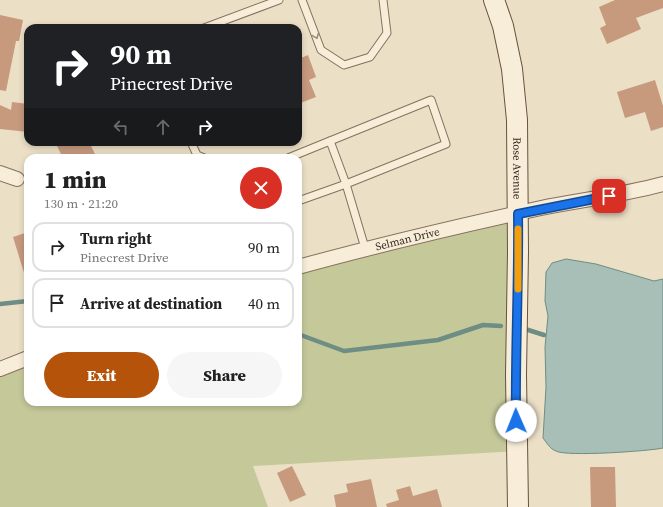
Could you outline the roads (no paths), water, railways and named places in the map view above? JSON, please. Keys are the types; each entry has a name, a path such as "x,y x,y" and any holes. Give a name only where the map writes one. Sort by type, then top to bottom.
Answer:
{"street":[{"name":"Rose Avenue","path":"494,0 503,26 512,69 517,120 519,179 516,375 518,507"},
{"path":"0,173 17,179"},
{"name":"Selman Drive","path":"302,266 365,248 663,184"},
{"path":"0,369 24,360"}],"lane":[{"path":"215,24 279,0"},
{"path":"302,0 321,50 344,65 370,57 387,33 383,0"},
{"path":"298,154 431,100 446,144 346,184 302,200"},
{"path":"330,141 346,184 365,248"}],"water":[{"path":"566,259 596,264 654,281 663,279 663,448 608,453 563,453 552,449 543,438 546,387 545,347 548,316 545,301 546,272 552,263"}],"waterway":[{"path":"0,304 24,301"},
{"path":"302,335 344,351 438,340 483,325 501,326"},
{"path":"522,328 544,335"}]}
